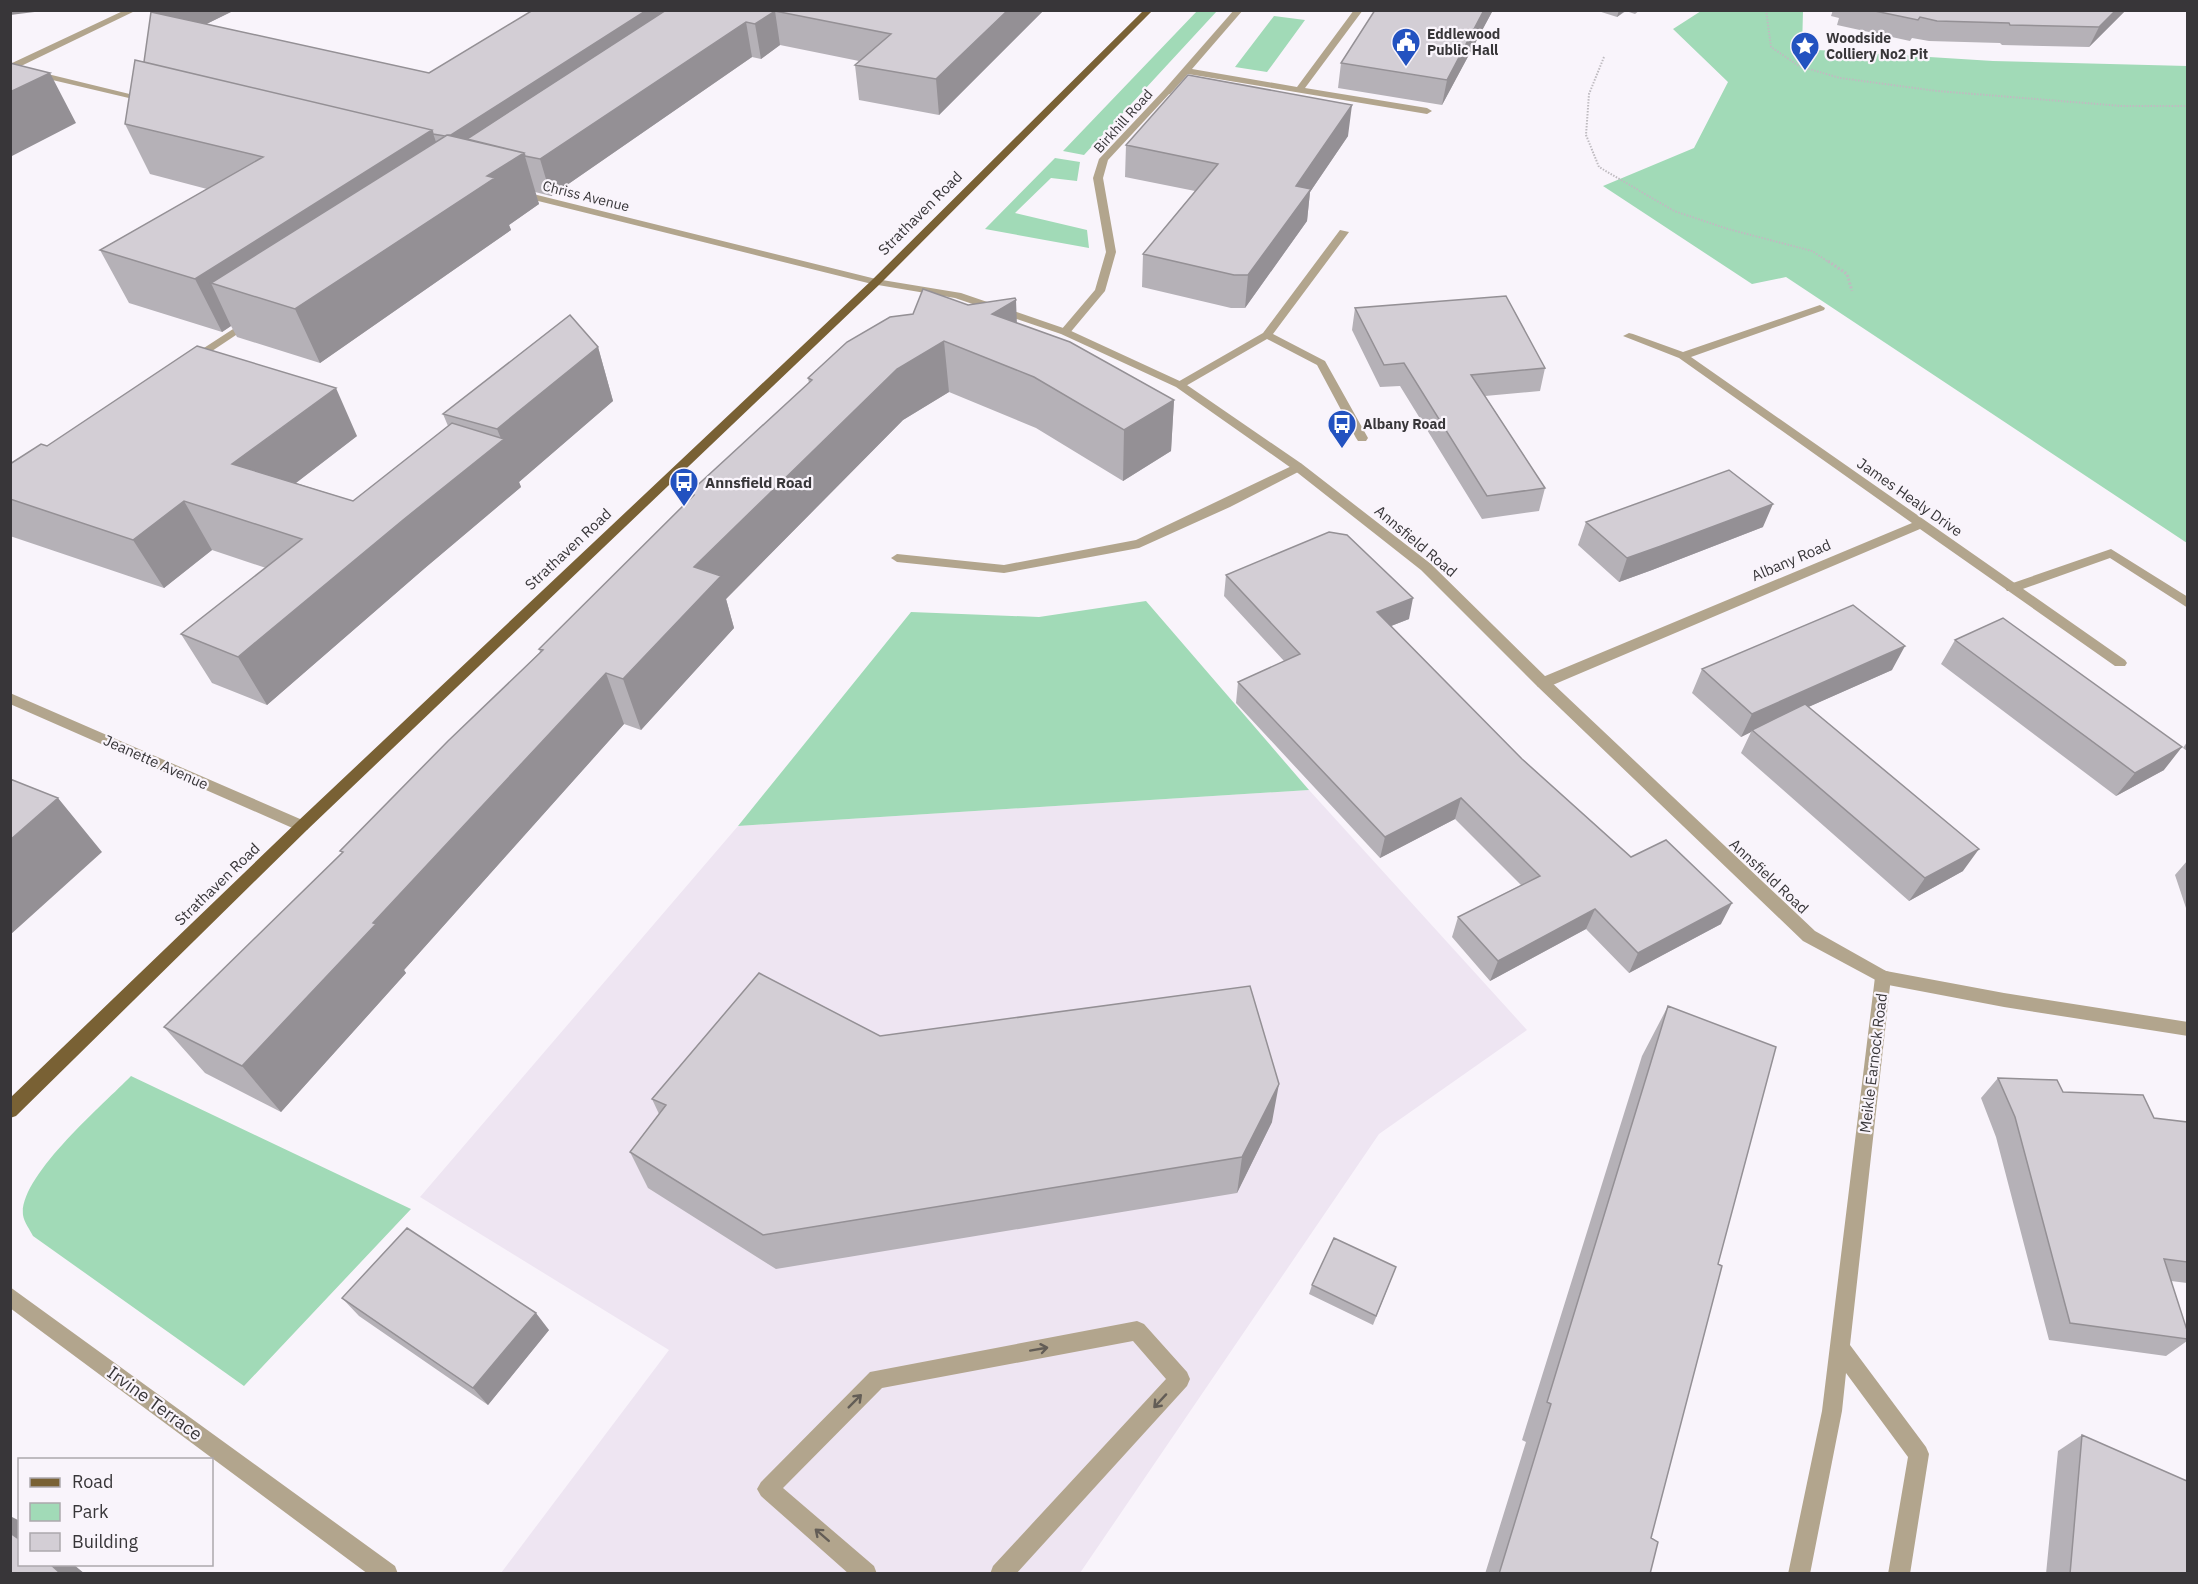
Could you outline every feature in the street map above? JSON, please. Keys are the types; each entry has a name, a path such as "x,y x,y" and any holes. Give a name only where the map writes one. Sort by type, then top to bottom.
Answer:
{"main road":[{"name":"Strathaven Road","path":"10,1110 302,826 876,282 1149,10"}],"street":[{"path":"11,67 133,10"},
{"name":"Birkhill Road","path":"1065,332 1100,291 1111,252 1098,178 1104,159 1187,71 1239,10"},
{"path":"1300,89 1359,10"},
{"path":"11,67 155,102"},
{"path":"1187,71 1427,111"},
{"name":"Chriss Avenue","path":"508,190 876,282"},
{"path":"1180,384 1267,335 1344,232"},
{"name":"Annsfield Road","path":"876,282 957,295 1065,332 1180,384 1298,467 1426,567 1543,683 1809,936 1883,978"},
{"path":"1683,356 1820,308"},
{"path":"188,363 256,317"},
{"path":"1267,335 1321,363 1362,438"},
{"name":"James Healy Drive","path":"1629,336 1683,356 2120,663"},
{"path":"897,558 1004,569 1139,544 1226,504 1298,467"},
{"name":"Albany Road","path":"1543,683 1920,524"},
{"path":"2012,588 2111,554 2187,604"},
{"name":"Jeanette Avenue","path":"10,698 302,826"},
{"name":"Meikle Earnock Road","path":"1799,1574 1832,1411 1883,978 2187,1029"},
{"name":"Irvine Terrace","path":"10,1296 387,1574"},
{"path":"866,1574 768,1489 878,1378 1137,1330 1180,1380 1001,1574"},
{"path":"1840,1348 1919,1454 1899,1574"}],"path":[{"path":"1766,10 1771,47 1799,66 1840,78 1937,91 2122,106 2187,106"},
{"path":"1604,57 1589,94 1586,135 1599,167 1674,211 1728,229 1812,251 1847,274 1852,292 1820,308"}],"shaded area":[{"path":"1309,790 1527,1030 1379,1134 1080,1573 501,1573 669,1350 420,1197 738,826"}],"green space":[{"path":"1198,10 1217,11 1084,155 1063,151"},
{"path":"1701,11 1803,11 1802,49 1993,61 2187,66 2187,543 1786,277 1752,284 1603,186 1694,148 1728,82 1673,29"},
{"path":"1274,16 1305,20 1267,72 1235,67"},
{"path":"1055,158 1080,162 1077,181 1051,178 1015,213 1087,230 1089,248 985,229"},
{"path":"1146,601 1309,790 738,826 911,612 1039,617"},
{"path":"131,1076 411,1209 244,1386 33,1236 23,1215 25,1199 48,1161 65,1141"}],"building":[{"path":"533,10 647,10 451,135 445,136 433,134 432,130 144,62 151,12 429,73"},
{"path":"666,10 1008,10 936,79 855,65 891,34 775,11 755,24 746,22 540,159 467,139"},
{"name":"Eddlewood Public Hall","path":"1375,10 1484,10 1447,80 1341,63"},
{"path":"1870,10 2116,10 2099,27 1937,21 1920,17 1918,20"},
{"path":"135,60 432,130 195,279 100,250 263,157 125,124"},
{"path":"10,63 50,73 10,92"},
{"path":"1188,75 1352,105 1296,186 1311,189 1248,275 1234,275 1143,254 1218,164 1126,145"},
{"path":"447,135 524,153 487,176 495,178 295,309 211,283"},
{"path":"923,289 968,305 1015,298 1016,300 992,314 1070,342 1174,400 1124,430 1034,377 944,341 897,369 694,567 721,576 623,679 606,673 373,923 376,924 242,1066 164,1027 343,852 340,851 448,741 543,650 539,649 694,495 689,493 812,380 808,378 847,342 890,317 913,314"},
{"path":"1506,296 1545,368 1471,375 1545,488 1487,496 1404,363 1384,365 1355,308"},
{"path":"570,315 598,347 497,429 443,414"},
{"path":"197,346 336,388 232,464 353,501 452,423 504,439 238,657 181,634 302,539 184,501 133,540 10,499 10,464 41,444 47,446"},
{"path":"1729,470 1773,504 1627,558 1586,522"},
{"path":"1329,532 1347,535 1413,598 1377,612 1522,759 1631,857 1666,840 1732,903 1638,953 1595,909 1498,961 1458,917 1540,876 1461,798 1385,837 1238,682 1300,654 1226,575"},
{"path":"1853,605 1905,646 1752,714 1702,669"},
{"path":"2003,618 2182,747 2135,773 1955,640"},
{"path":"1805,704 1979,849 1925,878 1752,730"},
{"path":"10,779 58,798 10,840"},
{"path":"759,973 880,1036 1250,986 1279,1084 1242,1157 763,1235 630,1152 666,1105 652,1099"},
{"path":"1668,1006 1776,1047 1718,1264 1722,1266 1651,1538 1658,1542 1650,1574 1499,1574 1551,1404 1547,1402"},
{"path":"1998,1078 2057,1080 2063,1092 2143,1095 2154,1118 2187,1122 2187,1262 2164,1259 2187,1330 2187,1339 2070,1323 2015,1117"},
{"path":"407,1228 536,1313 473,1388 342,1298"},
{"path":"1334,1238 1396,1267 1376,1316 1312,1285"},
{"path":"2082,1435 2187,1481 2187,1574 2070,1574"},
{"path":"10,1533 18,1539 18,1566 52,1566 61,1574 10,1574"}],"place":[{"name":"Eddlewood Public Hall","path":"1406,68"},
{"name":"Woodside Colliery No2 Pit","path":"1805,72"},
{"name":"Albany Road","path":"1342,450"},
{"name":"Annsfield Road","path":"684,508"}]}
